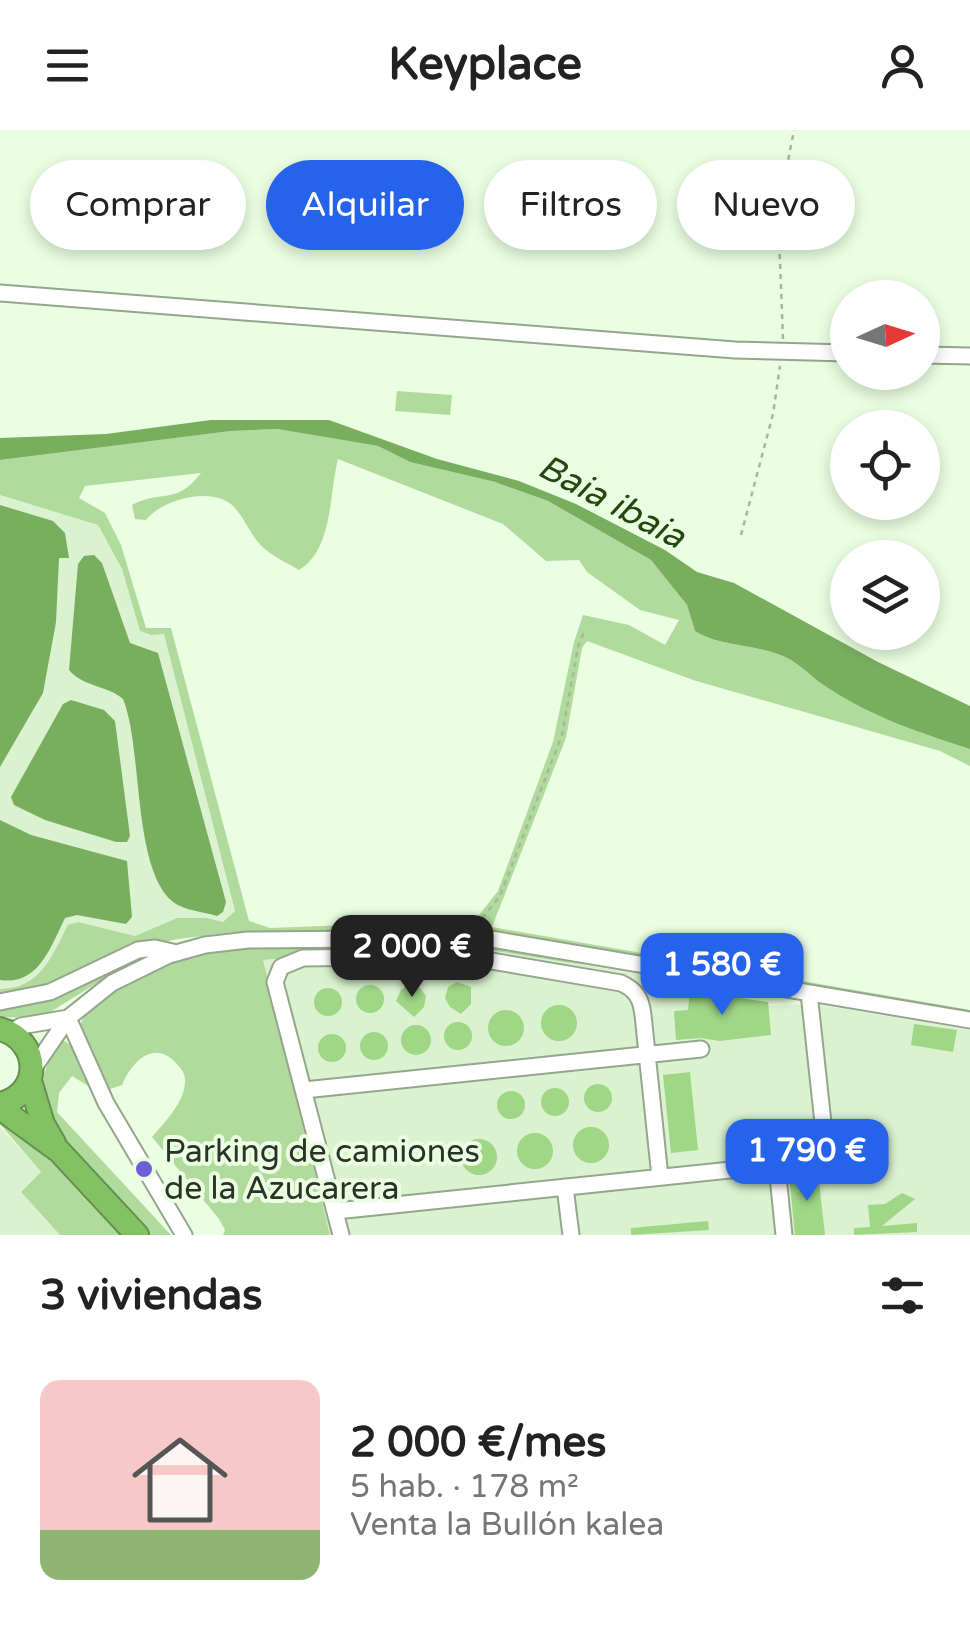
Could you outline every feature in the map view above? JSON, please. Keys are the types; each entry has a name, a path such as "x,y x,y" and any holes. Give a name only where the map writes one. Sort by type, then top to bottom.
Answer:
{"highway":[{"path":"3,1030 27,1047 43,1124 58,1150"},
{"path":"31,1075 15,1099 0,1106 58,1150 136,1235"}],"street":[{"path":"0,293 830,352"},
{"path":"940,355 970,356"},
{"path":"31,1075 68,1018 112,983 177,953 233,941 475,937 970,1020"},
{"path":"0,1002 50,992 138,950 154,948 177,953"},
{"path":"341,1235 276,982 280,967 303,958 462,956 621,982 637,993 642,1003 660,1177"},
{"path":"336,1210 828,1160 809,992"},
{"path":"3,1030 68,1018"},
{"path":"68,1018 106,1103 184,1235"},
{"path":"304,1090 701,1049"},
{"path":"777,1167 784,1235"},
{"path":"565,1187 571,1235"}],"path":[{"path":"741,535 773,414 784,327 779,236 794,130"},
{"path":"475,937 476,924 500,896 562,735 584,632"}],"shaded area":[{"path":"397,391 452,395 450,415 395,411"},
{"path":"211,420 329,420 437,459 519,481 576,504 665,550 697,572 734,583 830,636 830,650 856,650 970,706 970,749 862,708 779,655 695,631 687,605 651,560 548,501 495,482 410,462 378,446 277,429 231,431 0,460 0,438 106,434"},
{"path":"277,429 378,446 410,462 495,482 548,501 651,560 687,605 695,631 779,655 862,708 970,749 970,766 940,751 693,680 587,641 582,648 566,738 492,927 970,1010 970,1015 476,929 234,932 178,939 136,948 49,989 0,1000 0,989 25,983 43,969 68,925 78,922 135,936 177,918 223,922 235,911 164,634 140,631 122,569 98,525 0,495 0,460 231,431","holes":["338,459 503,524 546,561 579,560 587,572 640,610 679,620 665,645 629,625 583,615 553,742 498,891 475,920 270,928 249,921 171,628 146,628 121,545 105,513 79,498 85,486 201,473 184,490 132,505 135,519 146,520 163,507 186,498 223,499 237,510 265,549 299,570 310,561 324,535"]},
{"path":"0,495 98,525 122,569 140,631 151,635 164,633 235,912 223,922 177,918 135,936 77,922 68,926 45,969 32,981 6,990 0,989"},
{"path":"0,505 53,521 65,533 69,558 59,558 56,622 43,693 0,767"},
{"path":"94,555 102,563 130,643 158,653 226,902 217,916 177,905 160,886 144,836 123,699 81,680 69,670 78,564 84,556"},
{"path":"71,700 104,710 115,721 130,836 127,842 45,820 14,805 11,797 63,704"},
{"path":"0,820 31,835 127,861 132,917 126,924 77,915 65,918 49,952 34,970 25,977 0,980"},
{"path":"481,944 589,966 464,946 428,945 263,960 330,1235 223,1235 225,1230 219,1219 152,1137 184,1091 181,1069 167,1055 151,1053 137,1062 122,1085 110,1089 102,1085 80,1030 86,1013 101,997 122,984 176,962 227,949 245,946"},
{"path":"428,945 464,946 684,981 687,990 768,1002 769,1006 814,1004 970,1030 970,1235 330,1235 263,960"},
{"path":"147,952 52,1011 31,1018 0,1017 0,1006"},
{"path":"62,1040 79,1054 93,1089 72,1076 59,1093 57,1112 171,1235 150,1235 85,1169 56,1131 42,1085 48,1064"},
{"path":"0,1124 50,1160 121,1235 60,1235 21,1192 41,1172"},
{"path":"0,1127 42,1173 21,1192 60,1235 0,1235"}],"building":[{"path":"457,982 471,987 471,1004 461,1014 445,998 448,987"},
{"path":"370,985 380,989 384,999 380,1009 370,1013 360,1009 356,999 360,989"},
{"path":"409,985 419,987 426,996 424,1007 414,1017 396,1001 401,990"},
{"path":"328,988 338,992 342,1002 338,1012 328,1016 318,1012 314,1002 318,992"},
{"path":"690,991 768,1002 771,1035 720,1041 676,1040 674,1011 688,1010"},
{"path":"559,1005 572,1010 577,1023 572,1036 559,1041 546,1036 541,1023 546,1010"},
{"path":"506,1010 519,1015 524,1028 519,1041 506,1046 493,1041 488,1028 493,1015"},
{"path":"458,1022 468,1026 472,1036 468,1046 458,1050 448,1046 444,1036 448,1026"},
{"path":"914,1024 957,1030 953,1052 911,1045"},
{"path":"416,1025 426,1030 431,1040 426,1050 416,1055 406,1050 401,1040 406,1030"},
{"path":"374,1032 384,1036 388,1046 384,1056 374,1060 364,1056 360,1046 364,1036"},
{"path":"332,1034 342,1038 346,1048 342,1058 332,1062 322,1058 318,1048 322,1038"},
{"path":"690,1072 698,1150 671,1153 663,1075"},
{"path":"598,1084 608,1088 612,1098 608,1108 598,1112 588,1108 584,1098 588,1088"},
{"path":"555,1088 565,1092 569,1102 565,1112 555,1116 545,1112 541,1102 545,1092"},
{"path":"511,1091 521,1095 525,1105 521,1115 511,1119 501,1115 497,1105 501,1095"},
{"path":"591,1127 604,1132 609,1145 604,1158 591,1163 578,1158 573,1145 578,1132"},
{"path":"535,1133 548,1138 553,1151 548,1164 535,1169 522,1164 517,1151 522,1138"},
{"path":"479,1139 492,1144 497,1157 492,1170 479,1175 466,1170 461,1157 466,1144"},
{"path":"818,1172 825,1235 795,1235 789,1175"},
{"path":"902,1193 915,1199 882,1226 917,1223 917,1232 854,1235 854,1228 870,1227 868,1205 885,1204"},
{"path":"708,1221 709,1230 631,1235 631,1228"}],"place":[{"name":"Parking de camiones de la Azucarera","path":"144,1169"}],"water label":[{"name":"Baia ibaia","path":"612,501"}]}
